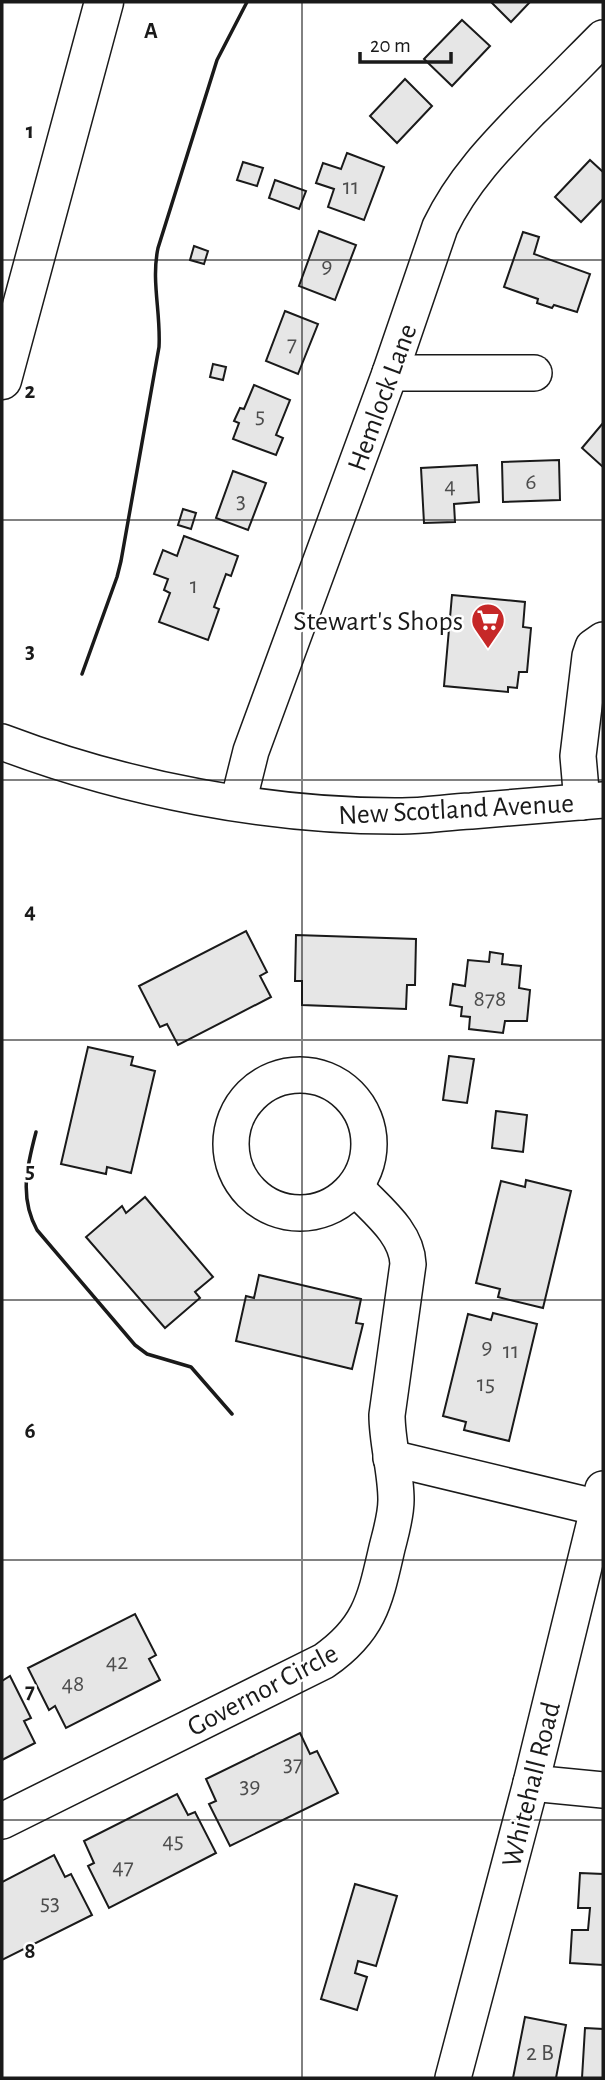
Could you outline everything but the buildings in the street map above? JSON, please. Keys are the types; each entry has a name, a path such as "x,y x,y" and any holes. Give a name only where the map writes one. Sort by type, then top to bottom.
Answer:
{"highway":[{"path":"2,380 104,2"}],"street":[{"name":"Hemlock Lane","path":"238,803 251,751 390,373 440,227 467,180 492,150 603,38"},
{"path":"390,373 534,373"},
{"path":"592,801 578,756 590,656 593,647 603,640"},
{"name":"New Scotland Avenue","path":"12,745 86,770 182,793 318,813 404,816 592,801"},
{"name":"Governor Circle","path":"2,1821 313,1667 343,1647 366,1618 376,1596 396,1507 387,1431 388,1406 407,1257 398,1234 355,1187"},
{"path":"391,1458 601,1498"},
{"name":"Whitehall Road","path":"453,2078 531,1783 601,1498"},
{"path":"531,1783 603,1790"}],"wall":[{"path":"82,674 121,561 159,347 155,273 158,248 217,60 247,2"},
{"path":"36,1132 26,1193 31,1218 37,1230 135,1345 147,1354 191,1367 232,1414"}],"place":[{"name":"Stewart's Shops","path":"488,650"}]}
